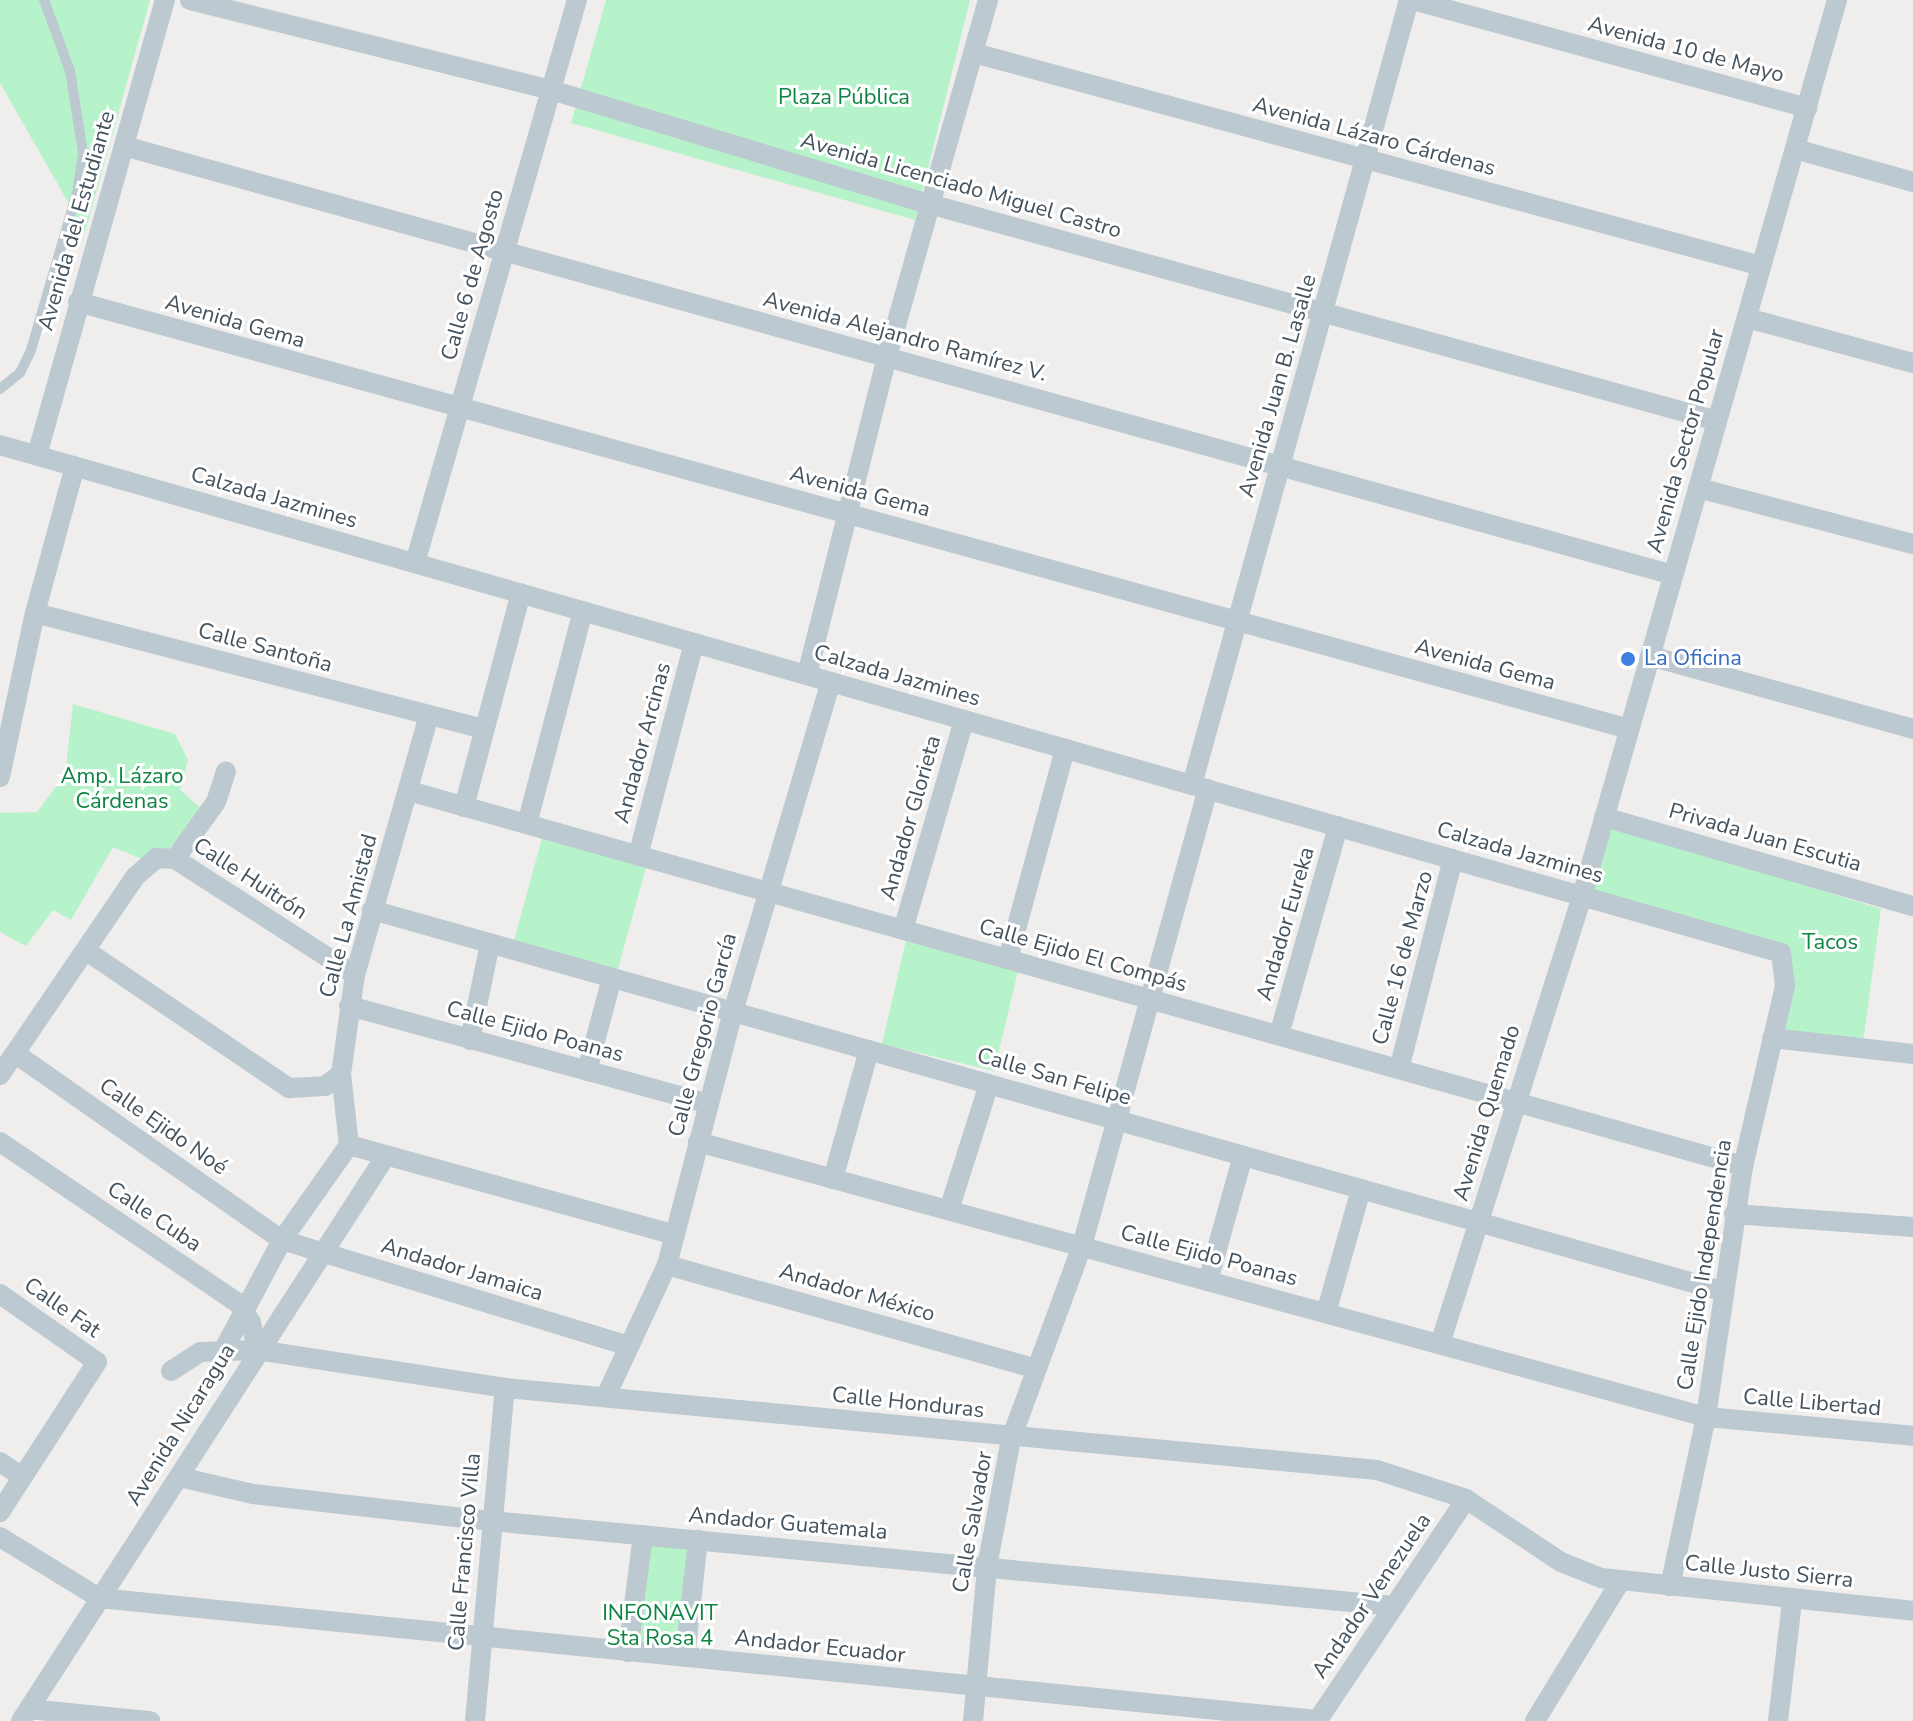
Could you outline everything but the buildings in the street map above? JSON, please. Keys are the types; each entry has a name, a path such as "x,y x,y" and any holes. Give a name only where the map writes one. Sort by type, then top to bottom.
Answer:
{"street":[{"name":"Avenida del Estudiante","path":"37,455 165,0"},
{"name":"Avenida Licenciado Miguel Castro","path":"190,0 551,90 933,205 1717,421"},
{"name":"Calle 6 de Agosto","path":"415,563 577,0"},
{"path":"807,675 850,514 887,357 933,205 988,0"},
{"name":"Avenida 10 de Mayo","path":"1411,0 1807,108"},
{"name":"Avenida Juan B. Lasalle","path":"1150,999 1235,621 1325,313 1411,0"},
{"name":"Avenida Sector Popular","path":"1582,896 1837,0"},
{"name":"Avenida Lázaro Cárdenas","path":"974,53 1761,266"},
{"name":"Avenida Alejandro Ramírez V.","path":"124,146 1673,575"},
{"path":"1795,149 1913,182"},
{"name":"Avenida Gema","path":"78,302 1629,729"},
{"path":"1747,318 1913,363"},
{"name":"Calzada Jazmines","path":"0,445 1781,953"},
{"path":"0,777 9,682 35,613 75,466"},
{"path":"1698,488 1913,544"},
{"path":"464,807 521,593"},
{"path":"527,824 583,611"},
{"name":"Calle Santoña","path":"35,613 483,729"},
{"name":"Andador Arcinas","path":"638,856 694,643"},
{"path":"1650,656 1913,729"},
{"name":"Calle Gregorio García","path":"607,1394 667,1265 733,1012 831,682"},
{"name":"Calle La Amistad","path":"349,1145 341,1074 349,1006 372,910 429,715"},
{"name":"Andador Glorieta","path":"903,930 964,720"},
{"path":"1008,959 1065,749"},
{"path":"0,1075 88,952 136,876 166,858 216,802 226,772"},
{"name":"Calle Ejido El Compás","path":"409,791 1743,1166"},
{"name":"Privada Juan Escutia","path":"1604,817 1913,906"},
{"name":"Andador Eureka","path":"1279,1035 1338,826"},
{"name":"Calle Huitrón","path":"166,858 355,975"},
{"name":"Calle 16 de Marzo","path":"1399,1069 1453,859"},
{"name":"Avenida Quemado","path":"1440,1344 1513,1101 1582,896"},
{"name":"Calle San Felipe","path":"372,910 1722,1291"},
{"path":"470,1040 490,943"},
{"path":"88,952 289,1088 325,1086 341,1074"},
{"name":"Calle Ejido Independencia","path":"1670,1586 1706,1417 1722,1291 1743,1166 1785,986 1781,953"},
{"path":"587,1071 612,978"},
{"name":"Calle Salvador","path":"973,1721 987,1567 1011,1439 1034,1368 1082,1246 1150,999"},
{"name":"Calle Ejido Poanas","path":"349,1006 709,1104"},
{"path":"1772,1038 1913,1054"},
{"path":"833,1179 869,1050"},
{"name":"Calle Ejido Noé","path":"16,1054 282,1240"},
{"path":"949,1210 989,1084"},
{"name":"Calle Cuba","path":"0,1142 238,1303 257,1350"},
{"name":"Calle Ejido Poanas","path":"698,1142 1706,1417"},
{"path":"223,1351 282,1240 349,1145 675,1235"},
{"path":"1208,1281 1243,1156"},
{"name":"Avenida Nicaragua","path":"25,1715 257,1350 385,1157"},
{"path":"1326,1313 1361,1189"},
{"path":"1734,1214 1913,1227"},
{"name":"Andador Jamaica","path":"282,1240 629,1346"},
{"name":"Andador México","path":"667,1265 1034,1368"},
{"name":"Calle Fat","path":"0,1294 97,1362 22,1477"},
{"name":"Calle Honduras","path":"171,1371 200,1352 257,1350 505,1388 607,1394 1011,1439 1377,1470 1466,1499 1561,1562 1620,1582"},
{"name":"Calle Francisco Villa","path":"475,1721 505,1388"},
{"name":"Calle Libertad","path":"1706,1417 1913,1436"},
{"path":"0,1462 22,1477 0,1512"},
{"name":"Andador Guatemala","path":"179,1477 253,1494 491,1521 1394,1606"},
{"name":"Andador Venezuela","path":"1317,1721 1466,1499"},
{"path":"628,1652 643,1535"},
{"name":"Andador Ecuador","path":"0,1537 99,1598 482,1634 628,1652 1317,1721"},
{"path":"685,1657 698,1540"},
{"path":"1535,1721 1620,1582"},
{"name":"Calle Justo Sierra","path":"1620,1582 1913,1611"},
{"path":"1778,1721 1792,1601"},
{"path":"25,1715 150,1721"}],"lane":[{"path":"0,389 20,373 31,350 77,193 83,153 70,71 44,0"}],"green space":[{"path":"0,0 150,0 85,232 0,83"},
{"name":"Plaza Pública","path":"606,0 970,0 915,220 571,123"},
{"name":"Amp. Lázaro Cárdenas","path":"73,704 175,734 188,760 180,790 202,809 169,849 154,849 142,859 113,847 71,920 53,910 26,946 0,932 0,813 37,812 65,775"},
{"name":"Tacos","path":"1610,825 1881,909 1863,1044 1775,1035 1789,989 1771,940 1589,890"},
{"path":"542,838 646,867 616,976 512,948"},
{"path":"906,940 1019,967 994,1071 882,1044"},
{"name":"INFONAVIT Sta Rosa 4","path":"643,1535 698,1540 685,1657 628,1652"}],"place":[{"name":"La Oficina","path":"1628,659"}]}
